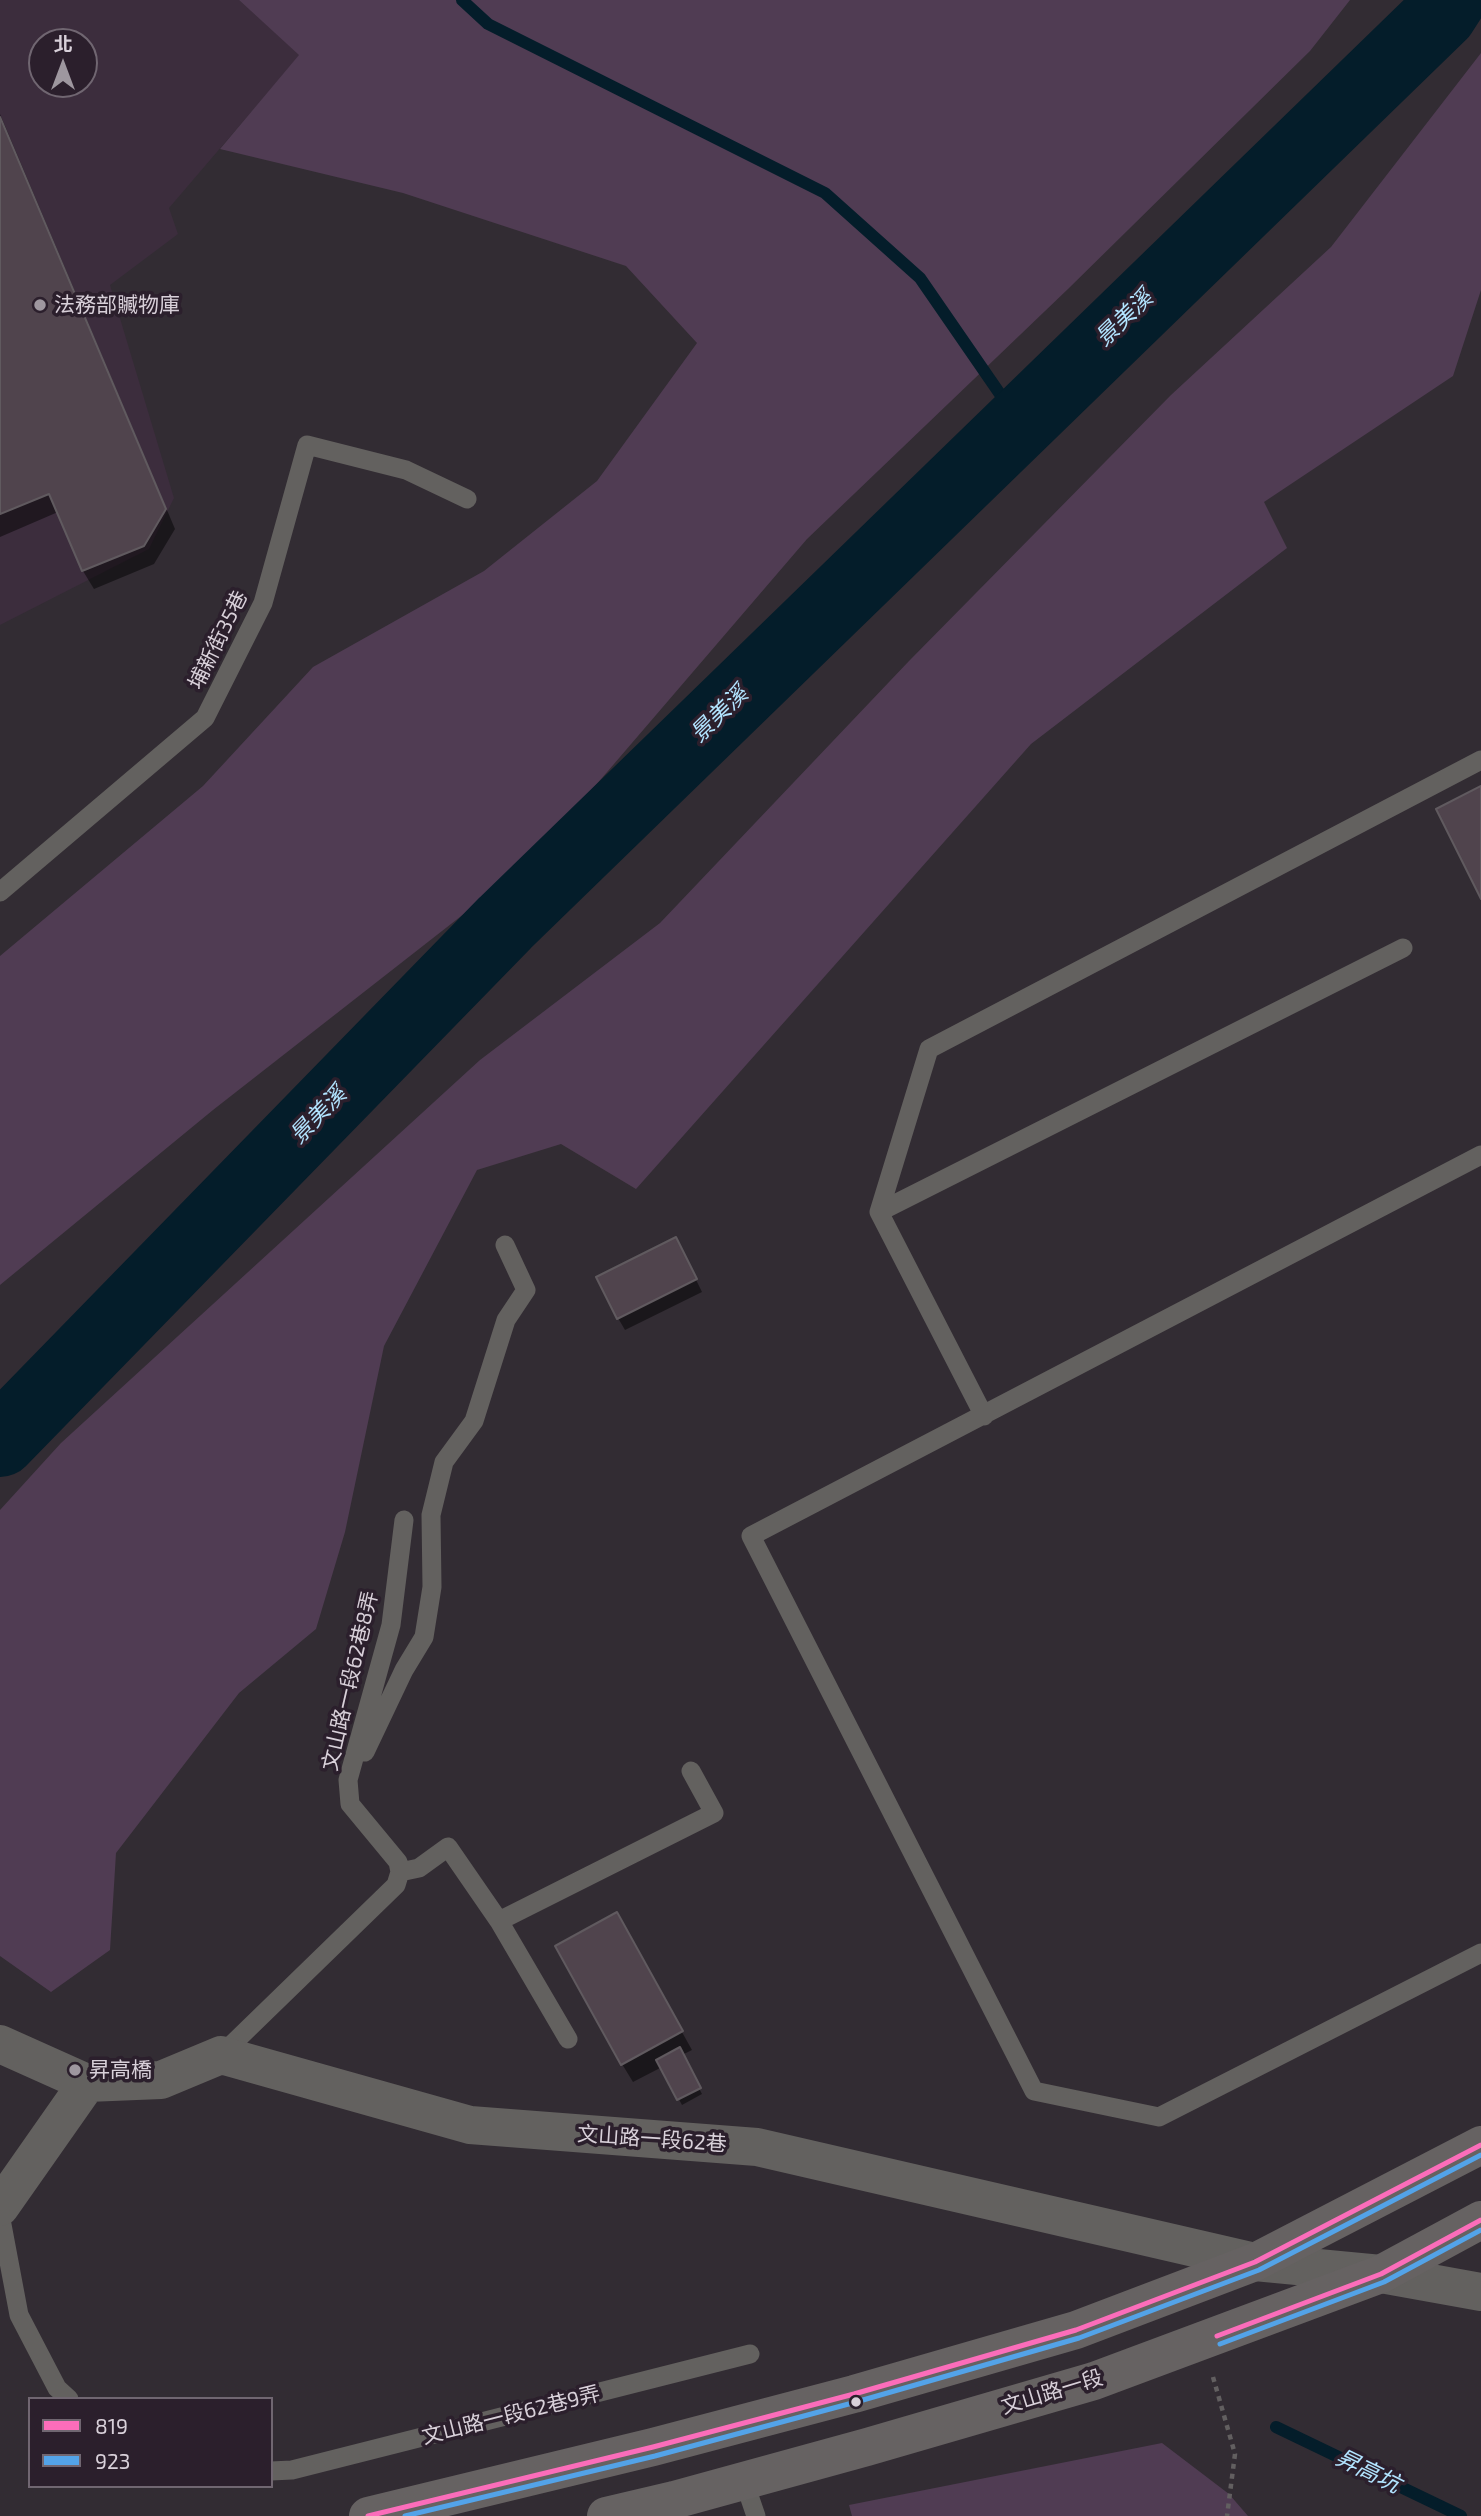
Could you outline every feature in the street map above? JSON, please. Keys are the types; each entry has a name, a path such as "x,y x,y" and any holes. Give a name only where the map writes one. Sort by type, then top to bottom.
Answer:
{"main road":[{"path":"368,2516 774,2415 1063,2334 1255,2262 1481,2144"},
{"name":"文山路一段","path":"606,2516 744,2481 1094,2381 1381,2274 1481,2220"}],"street":[{"path":"0,2044 70,2076 161,2080 221,2055"},
{"name":"文山路一段62巷","path":"221,2055 470,2125 757,2147 1255,2262 1381,2274 1481,2292"},
{"path":"0,2207 70,2076"}],"lane":[{"name":"埔新街35巷","path":"0,892 205,718 263,603 307,445 406,470 467,499"},
{"path":"984,1416 879,1212 929,1049 1481,760"},
{"path":"879,1212 1403,948"},
{"path":"1481,1155 751,1536 1034,2091 1159,2116 1481,1953"},
{"path":"348,1780 364,1754 404,1670 424,1637 432,1587 431,1515 444,1462 474,1421 506,1320 526,1290 505,1245"},
{"name":"文山路一段62巷8弄","path":"400,1872 398,1862 349,1804 348,1780 391,1625 404,1520"},
{"path":"499,1920 714,1813 691,1771"},
{"path":"221,2055 396,1885 400,1872 419,1868 448,1847 499,1920 568,2039"},
{"path":"0,2214 19,2315 57,2388 67,2397"},
{"name":"文山路一段62巷9弄","path":"273,2471 292,2470 750,2354"},
{"path":"744,2481 757,2516"}],"path":[{"path":"1213,2337 1213,2376 1236,2454 1227,2516"}],"shaded area":[{"path":"0,0 239,0 300,55 169,208 178,234 110,285 174,498 149,549 0,625"},
{"path":"239,0 1350,0 1310,51 1068,289 807,539 529,863 213,1110 0,1285 0,956 203,786 313,667 484,571 597,481 697,343 626,266 403,193 220,149 299,55"},
{"path":"1481,53 1481,290 1453,376 1264,502 1287,548 1031,744 636,1189 561,1144 477,1170 384,1346 345,1532 316,1629 239,1693 116,1853 110,1950 51,1992 0,1956 0,1510 61,1443 480,1060 660,923 909,661 1171,395 1331,247"},
{"path":"1162,2443 1229,2494 1248,2516 852,2516 849,2505"}],"building":[{"name":"法務部贓物庫","path":"0,117 166,509 144,546 82,571 49,494 0,514"},
{"path":"1481,786 1481,899 1436,809"},
{"path":"676,1237 697,1279 617,1319 596,1277"},
{"path":"617,1912 683,2031 621,2065 555,1946"},
{"path":"680,2047 701,2088 677,2100 656,2060"}],"waterway":[{"path":"462,0 488,24 825,193 920,278 1020,423"},
{"name":"景美溪","path":"0,1441 505,923 1441,14 1450,0"},
{"name":"昇高坑","path":"1276,2427 1461,2516"}],"transit line":[{"name":"819","path":"368,2516 653,2447 854,2394 1076,2330 1255,2262 1481,2145"},
{"name":"923","path":"405,2516 655,2456 1079,2338 1259,2270 1481,2155"},
{"name":"819","path":"1217,2336 1381,2274 1481,2220"},
{"name":"923","path":"1220,2344 1384,2282 1481,2230"}],"place":[{"name":"法務部贓物庫","path":"40,305"},
{"name":"昇高橋","path":"75,2070"}]}
